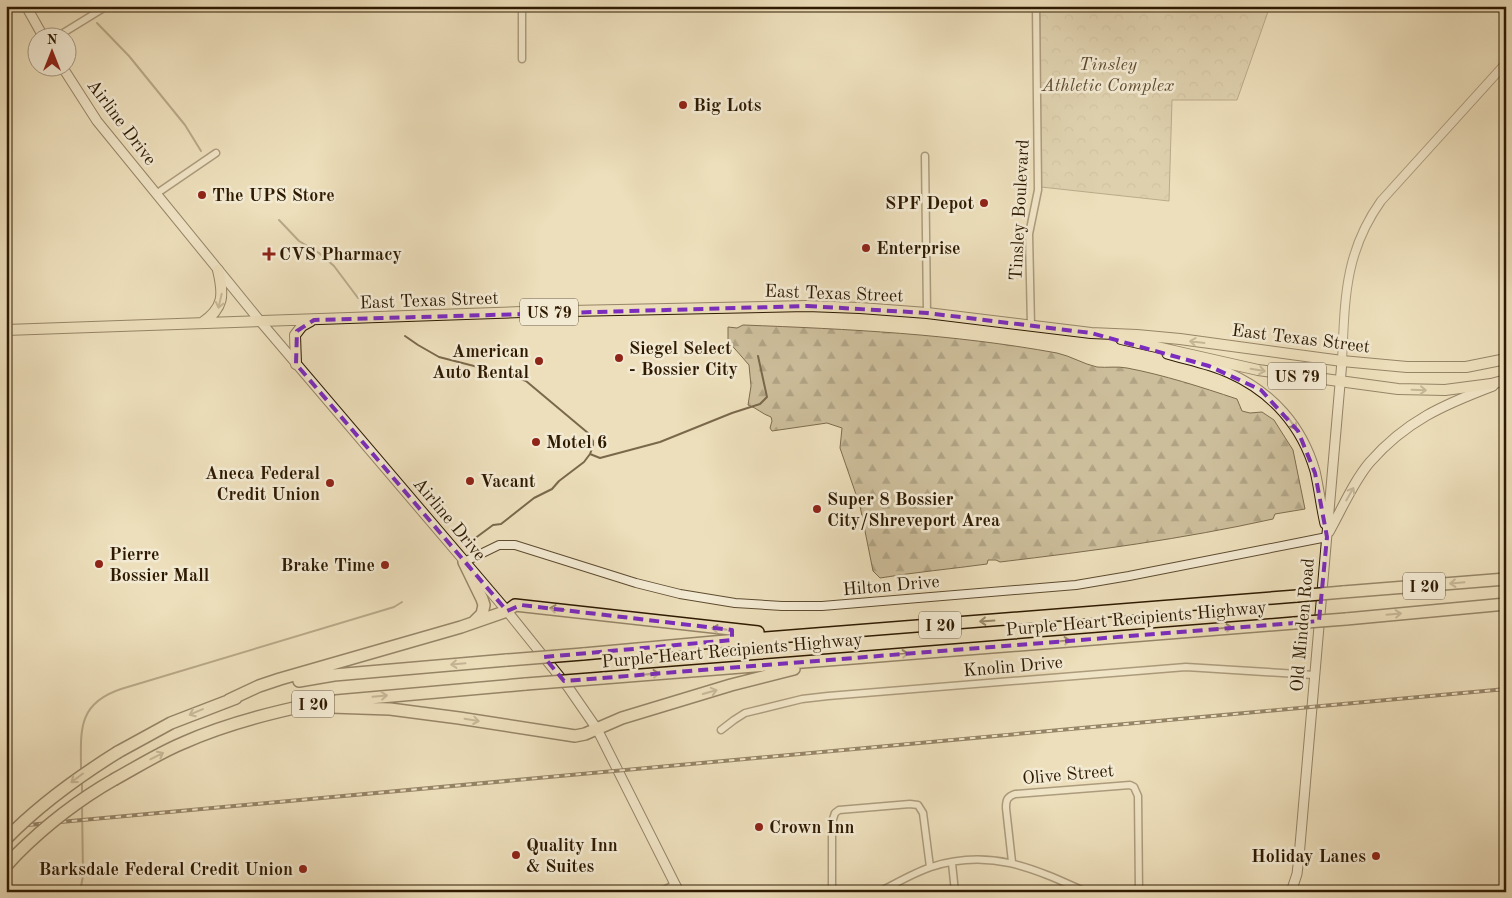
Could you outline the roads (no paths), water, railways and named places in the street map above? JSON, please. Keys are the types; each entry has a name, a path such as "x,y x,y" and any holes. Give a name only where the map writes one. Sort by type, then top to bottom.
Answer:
{"highway":[{"path":"462,627 480,618 484,610 482,599 464,562"},
{"name":"Purple Heart Recipients Highway","path":"6,839 36,811 85,772 118,752 171,723 229,700 281,684 334,675 506,660 1506,579"},
{"name":"Purple Heart Recipients Highway","path":"6,866 42,830 67,810 152,758 191,740 248,719 301,706 367,697 1294,623 1506,604"},
{"path":"229,700 259,686 280,679 462,627 507,611 515,605 738,631 820,634"},
{"path":"301,706 390,709 575,736 585,734 622,718 786,670 879,656"}],"main road":[{"path":"26,6 38,28"},
{"name":"Airline Drive","path":"69,78 97,121 260,322 507,611 568,687 597,729 677,888"},
{"path":"201,323 213,315 221,302 222,290 218,270"},
{"name":"East Texas Street","path":"6,330 766,306 860,308 927,313 1030,326 1163,338 1407,367 1448,368 1481,365 1506,359"},
{"path":"296,364 294,335 302,326 314,320"},
{"name":"East Texas Street","path":"1091,332 1258,370 1390,389 1422,391 1468,388 1506,381"},
{"path":"1128,340 1228,372 1261,390 1279,406 1298,431 1311,460 1327,537"},
{"name":"Old Minden Road","path":"1291,892 1298,865 1342,360"},
{"path":"1327,537 1345,502 1369,463 1407,428 1428,414 1452,402 1506,381"}],"street":[{"path":"71,28 107,6"},
{"path":"522,6 522,59"},
{"name":"Tinsley Boulevard","path":"1030,326 1030,234 1038,197 1036,6"},
{"path":"1342,360 1348,280 1352,260 1365,226 1381,201 1506,63"},
{"path":"156,194 216,152"},
{"path":"925,156 927,313"},
{"name":"Hilton Drive","path":"464,562 499,545 515,545 643,585 680,594 744,604 822,606 1058,587 1327,537"},
{"name":"Knolin Drive","path":"721,730 745,713 819,697 1186,667 1314,675"},
{"name":"Olive Street","path":"1012,862 1006,800 1015,794 1125,784 1134,787 1138,796 1139,892"},
{"path":"832,892 832,822 835,813 839,810 910,804 918,805 923,813 930,867"},
{"path":"878,892 930,867 982,860 1012,862 1086,892"},
{"path":"952,863 955,892"},
{"path":"655,892 677,888"}],"waterway":[{"path":"97,23 129,56 185,125 201,151"},
{"path":"279,220 299,241 319,253 334,266 358,298"},
{"path":"405,336 439,357 526,381 588,433 593,441 590,454 584,462 559,481 552,489 534,498 501,524 493,525 470,542"},
{"path":"590,454 600,458 660,442 732,413 760,404 767,397 758,356"},
{"path":"81,772 81,744 84,721 89,711 106,695 394,607 402,602"},
{"path":"82,781 82,794"},
{"path":"80,892 83,876 82,804"}],"railway":[{"path":"6,827 1506,689"}],"place":[{"name":"Big Lots","path":"683,105"},
{"name":"The UPS Store","path":"202,195"},
{"name":"SPF Depot","path":"984,203"},
{"name":"Enterprise","path":"866,248"},
{"name":"CVS Pharmacy","path":"269,254"},
{"name":"Siegel Select - Bossier City","path":"619,358"},
{"name":"American Auto Rental","path":"539,361"},
{"name":"Motel 6","path":"536,442"},
{"name":"Vacant","path":"470,481"},
{"name":"Aneca Federal Credit Union","path":"330,483"},
{"name":"Super 8 Bossier City/Shreveport Area","path":"817,509"},
{"name":"Pierre Bossier Mall","path":"99,564"},
{"name":"Brake Time","path":"385,565"},
{"name":"Crown Inn","path":"759,827"},
{"name":"Quality Inn & Suites","path":"516,855"},
{"name":"Holiday Lanes","path":"1376,856"},
{"name":"Barksdale Federal Credit Union","path":"303,869"}],"park label":[{"name":"Tinsley Athletic Complex","path":"1108,74"}]}
